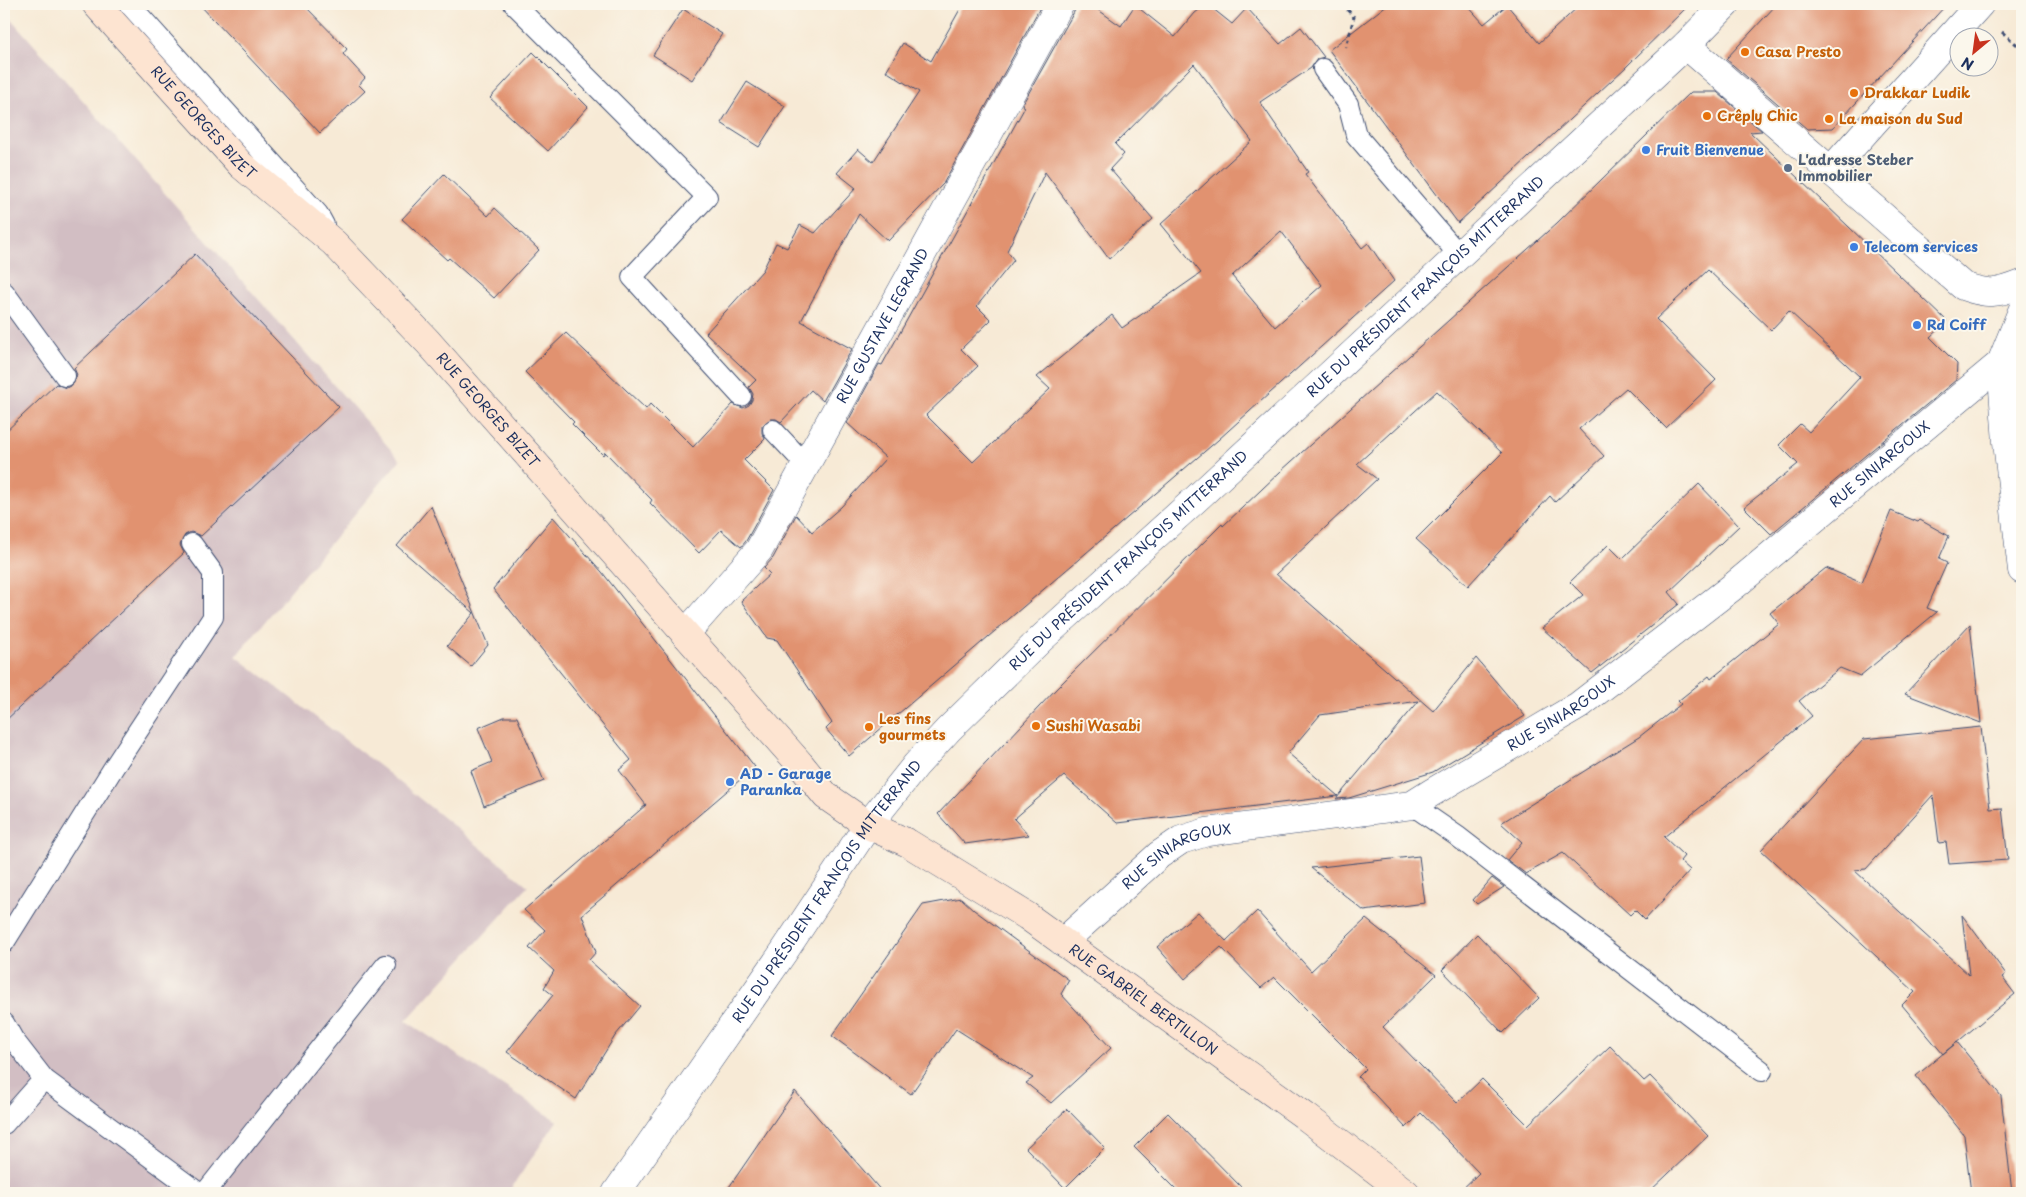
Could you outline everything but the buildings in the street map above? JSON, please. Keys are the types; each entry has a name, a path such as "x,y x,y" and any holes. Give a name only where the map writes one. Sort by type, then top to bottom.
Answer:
{"main road":[{"name":"RUE GEORGES BIZET","path":"96,4 241,165 334,243 428,342 800,764 826,796 868,825"},
{"name":"RUE GABRIEL BERTILLON","path":"868,825 908,843 1027,916 1305,1116 1406,1193"}],"street":[{"name":"RUE GUSTAVE LEGRAND","path":"685,634 759,550 1060,4"},
{"name":"RUE DU PRÉSIDENT FRANÇOIS MITTERRAND","path":"616,1193 784,953 868,825 916,765 948,730 1042,638 1460,255 1686,45 1726,4"},
{"path":"1831,170 1980,4"},
{"path":"1686,45 1962,286 1981,292 2002,292 2022,284"},
{"path":"2022,311 2001,363 2013,398 2007,442 2022,570"},
{"name":"RUE SINIARGOUX","path":"1064,942 1159,855 1181,840 1207,832 1412,805 1578,706 1735,585 2001,363"}],"lane":[{"path":"129,4 318,214 334,243"},
{"path":"514,4 707,197 632,277 741,396"},
{"path":"1323,69 1348,104 1356,135 1460,255"},
{"path":"4,292 65,376"},
{"path":"773,430 806,465"},
{"path":"4,943 114,767 213,617 213,574 192,544"},
{"path":"1412,805 1473,848 1762,1071"},
{"path":"205,1193 386,965"},
{"path":"4,1025 44,1079 199,1193"},
{"path":"4,1124 44,1079"}],"path":[{"path":"1323,69 1343,55 1354,17 1342,4"}],"shaded area":[{"path":"4,11 400,460 236,656 383,769 528,886 406,1021 557,1121 508,1193 4,1193"}],"place":[{"name":"Casa Presto","path":"1745,52"},
{"name":"Drakkar Ludik","path":"1854,93"},
{"name":"Crêply Chic","path":"1707,116"},
{"name":"La maison du Sud","path":"1829,119"},
{"name":"Fruit Bienvenue","path":"1646,150"},
{"name":"L'adresse Steber Immobilier","path":"1788,168"},
{"name":"Telecom services","path":"1854,247"},
{"name":"Rd Coiff","path":"1917,325"},
{"name":"Sushi Wasabi","path":"1036,726"},
{"name":"Les fins gourmets","path":"869,727"},
{"name":"AD - Garage Paranka","path":"730,782"}]}
